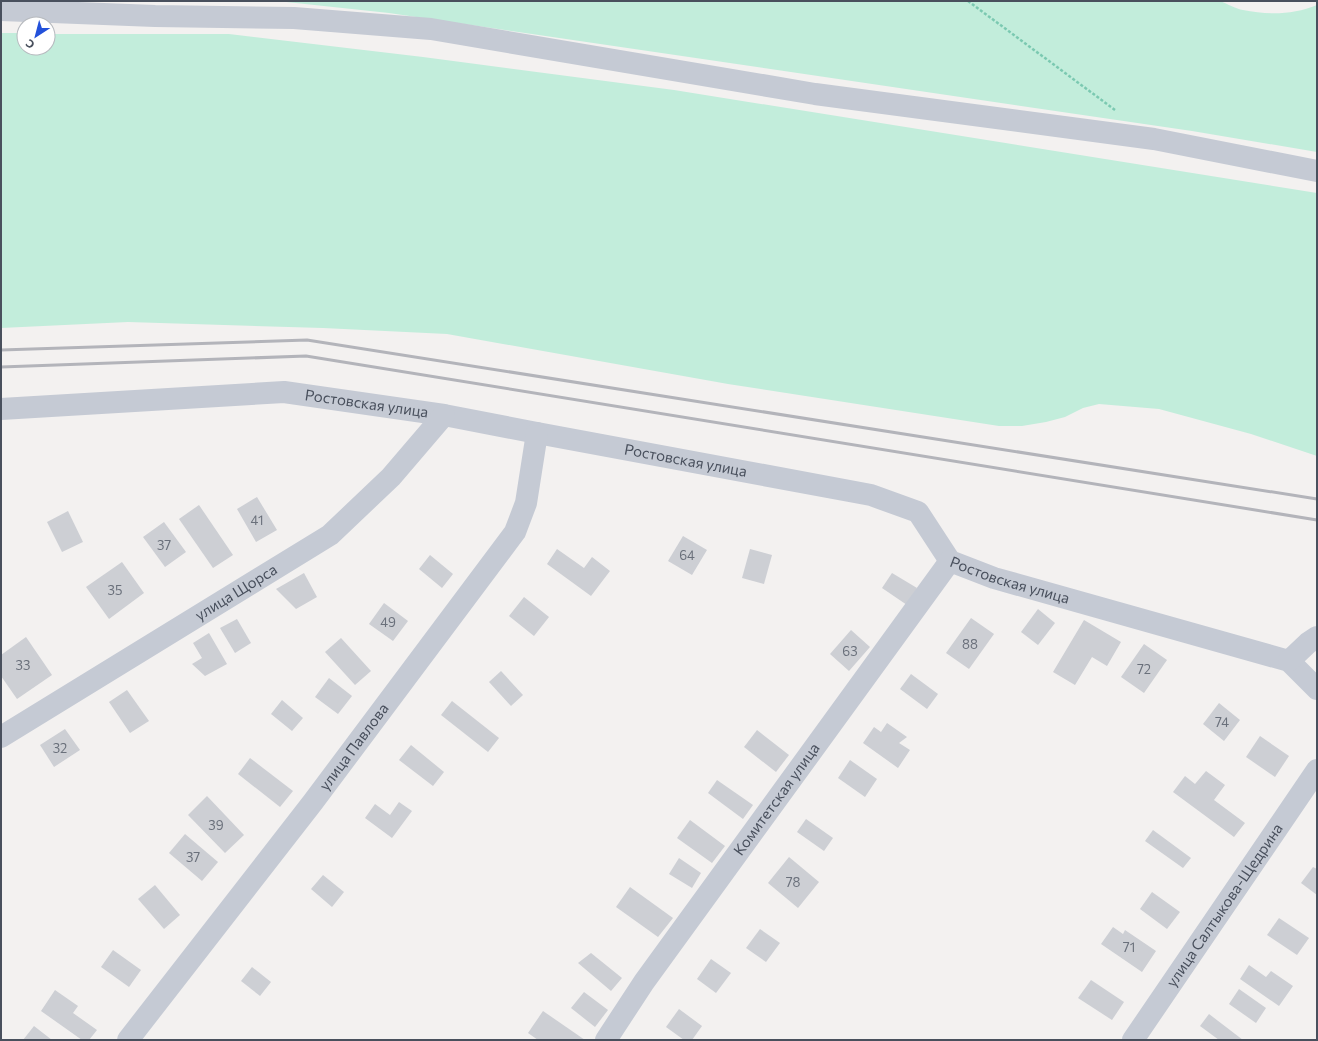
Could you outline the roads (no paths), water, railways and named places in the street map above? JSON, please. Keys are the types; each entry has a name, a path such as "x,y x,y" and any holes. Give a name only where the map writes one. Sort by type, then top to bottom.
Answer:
{"street":[{"path":"1,10 23,6 160,9 431,29 815,94 1154,139 1317,171"},
{"name":"Ростовская улица","path":"1,409 284,392 444,415 871,495 918,512 950,561 994,578 1289,660"},
{"name":"улица Щорса","path":"1,737 330,535 391,477 444,415"},
{"name":"улица Павлова","path":"128,1040 314,802 515,532 526,503 537,433"},
{"name":"Комитетская улица","path":"606,1040 644,982 950,561"},
{"path":"1317,637 1289,660 1317,690"},
{"name":"улица Салтыкова-Щедрина","path":"1132,1040 1317,770"}],"railway":[{"path":"1,350 307,340 1317,499"},
{"path":"1,367 306,356 1317,520"}]}
